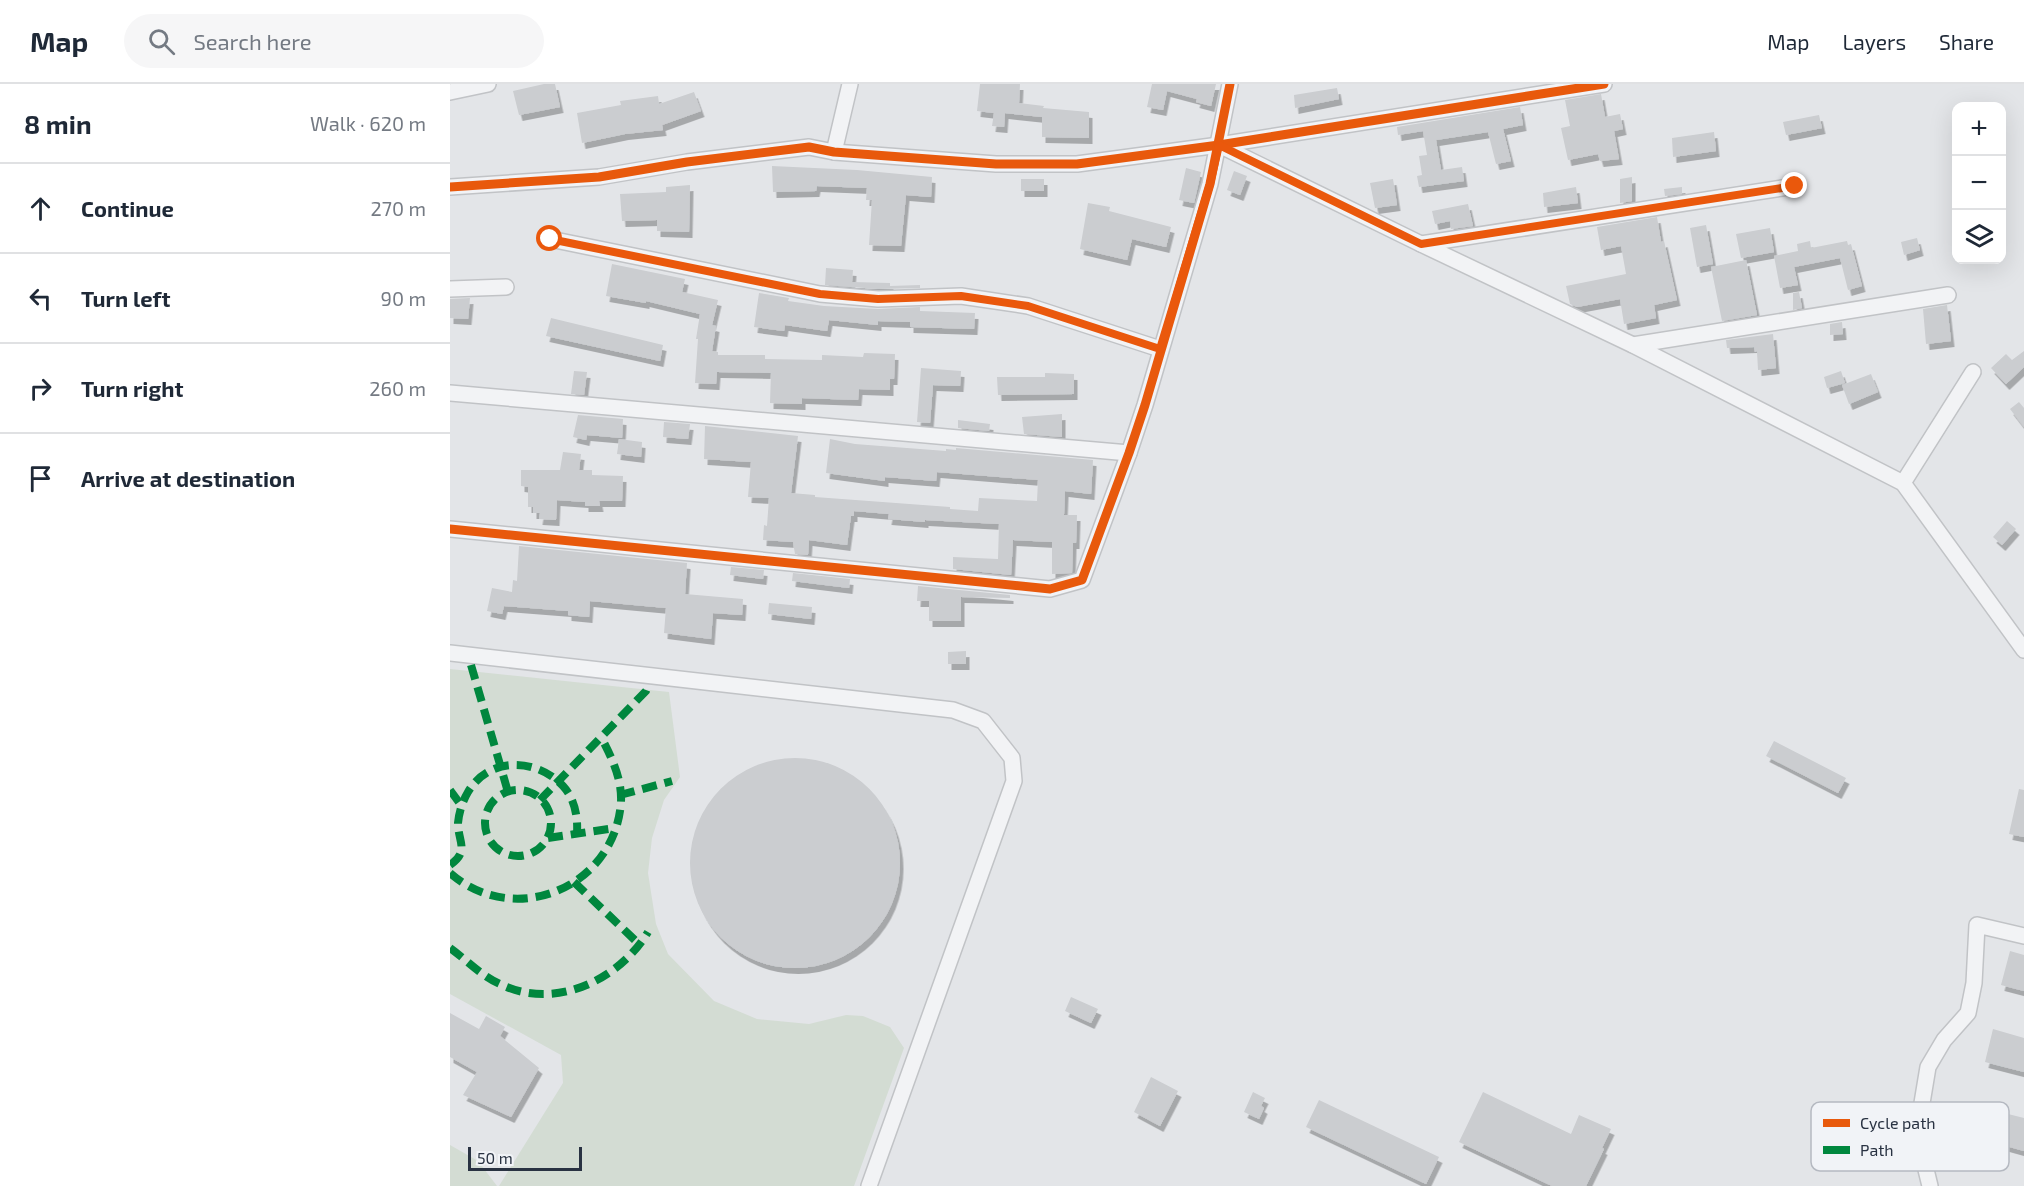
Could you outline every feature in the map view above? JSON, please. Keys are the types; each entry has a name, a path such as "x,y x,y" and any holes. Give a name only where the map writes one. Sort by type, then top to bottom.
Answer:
{"street":[{"path":"450,92 488,84"},
{"path":"834,152 850,84"},
{"path":"450,529 1050,589 1082,580 1129,453 1210,184 1230,84"},
{"path":"450,187 599,177 687,162 809,147 834,152 996,164 1077,164 1219,145 1604,84"},
{"path":"1219,145 1633,345 1903,483 2024,650"},
{"path":"1421,244 1795,186"},
{"path":"550,239 820,294 878,299 961,296 1028,306 1160,349"},
{"path":"450,289 506,287"},
{"path":"1633,345 1948,295"},
{"path":"1903,483 1973,372"},
{"path":"450,393 1129,453"},
{"path":"450,653 953,710 983,721 1012,758 1014,781 869,1186"},
{"path":"1922,1102 1928,1067 1944,1040 1968,1013 1974,983 1977,925 2024,936"},
{"path":"1926,1171 1930,1186"}],"shaded area":[{"path":"450,669 669,692 680,777 664,800 652,838 648,873 656,924 668,954 714,1001 757,1019 809,1024 846,1015 863,1016 890,1027 904,1048 854,1186 499,1186 563,1083 561,1055 450,994"},
{"path":"450,1145 478,1161 497,1186 450,1186"}],"building":[{"path":"544,84 555,84 560,107 519,115 513,91"},
{"path":"980,84 1020,84 1019,103 1044,106 1043,108 1089,112 1089,138 1042,137 1042,117 1005,113 1004,127 992,126 994,113 977,111"},
{"path":"1152,84 1216,84 1211,106 1196,102 1197,99 1167,91 1163,110 1147,107"},
{"path":"1337,88 1339,99 1295,108 1294,95"},
{"path":"694,92 701,111 662,125 663,130 625,134 582,143 577,113 621,105 620,101 658,96 659,104"},
{"path":"1601,94 1605,117 1620,114 1623,129 1614,131 1619,159 1600,161 1598,154 1568,160 1561,128 1570,126 1565,100"},
{"path":"1520,107 1523,125 1503,129 1511,161 1496,164 1488,132 1436,140 1441,170 1462,167 1464,181 1419,187 1417,176 1422,175 1419,156 1427,155 1423,131 1398,135 1397,127"},
{"path":"1819,115 1822,128 1786,135 1783,122"},
{"path":"1714,132 1716,151 1673,157 1672,138"},
{"path":"772,166 857,170 932,177 931,197 906,195 901,246 869,245 872,200 866,200 867,188 817,186 816,191 773,192"},
{"path":"1186,168 1201,172 1194,203 1179,200"},
{"path":"1234,171 1247,176 1240,195 1227,190"},
{"path":"1632,177 1632,201 1620,203 1620,179"},
{"path":"1021,179 1044,179 1044,191 1021,191"},
{"path":"1393,179 1397,205 1375,208 1370,183"},
{"path":"690,185 689,232 657,231 657,220 622,221 620,194 666,192 666,187"},
{"path":"1576,187 1578,203 1544,207 1543,193"},
{"path":"1682,187 1682,194 1665,196 1664,189"},
{"path":"1088,203 1110,207 1109,211 1171,227 1166,247 1132,239 1127,260 1080,249"},
{"path":"1468,204 1473,226 1451,229 1450,221 1435,224 1432,211"},
{"path":"1657,217 1661,242 1664,241 1677,300 1654,305 1656,318 1624,324 1620,299 1577,307 1570,304 1566,286 1626,274 1621,246 1601,250 1597,227"},
{"path":"1706,225 1713,264 1697,267 1690,228"},
{"path":"1770,228 1774,252 1741,258 1736,234"},
{"path":"1917,238 1920,250 1904,255 1901,242"},
{"path":"1810,241 1811,248 1847,241 1848,245 1851,244 1862,286 1848,290 1840,258 1794,267 1798,285 1780,288 1774,256 1798,251 1797,244"},
{"path":"1746,260 1757,315 1722,321 1711,267"},
{"path":"612,264 685,279 682,292 718,300 712,325 716,326 712,351 718,352 718,355 765,355 765,359 822,360 822,355 863,357 864,353 895,354 894,379 890,379 890,390 859,389 858,400 802,398 802,404 770,403 771,373 717,372 716,384 695,383 698,339 696,339 700,314 646,301 646,303 606,296"},
{"path":"826,268 853,270 852,282 890,283 890,286 920,285 920,288 878,289 825,285"},
{"path":"1799,292 1802,308 1793,310 1793,293"},
{"path":"759,293 789,298 788,301 824,306 878,309 920,307 920,311 975,313 974,329 910,327 910,322 878,321 878,325 829,320 827,331 785,325 784,331 754,327"},
{"path":"470,298 468,319 450,318 450,299"},
{"path":"1947,305 1951,341 1926,344 1923,309"},
{"path":"551,318 663,345 660,361 546,336"},
{"path":"1842,322 1843,334 1830,335 1830,324"},
{"path":"1773,334 1776,368 1758,370 1757,351 1755,352 1754,347 1727,348 1726,340"},
{"path":"2024,351 2024,367 2006,384 1991,368 2006,354 2012,360"},
{"path":"921,368 961,371 960,386 933,385 930,423 917,422"},
{"path":"574,371 587,372 584,395 571,394"},
{"path":"1841,371 1845,383 1827,388 1824,377"},
{"path":"1045,373 1074,374 1074,394 998,395 997,377 1045,377"},
{"path":"1871,374 1878,392 1849,404 1842,385"},
{"path":"2019,402 2024,408 2024,427 2010,409"},
{"path":"1062,414 1062,437 1024,434 1022,417"},
{"path":"578,415 623,419 622,438 587,435 586,440 573,437"},
{"path":"958,420 990,424 989,431 958,428"},
{"path":"664,422 690,424 688,439 663,437"},
{"path":"705,426 798,436 791,493 815,495 815,497 950,507 950,509 978,511 979,498 1037,501 1038,480 937,472 936,481 885,477 885,481 826,473 830,439 855,444 946,451 946,449 956,450 956,448 1093,460 1091,494 1065,491 1064,515 1077,515 1072,573 1052,574 1052,542 1013,540 1011,575 953,569 953,557 998,559 999,524 888,519 889,514 854,511 854,516 851,516 847,545 809,540 808,555 795,554 793,542 763,540 764,525 767,526 769,498 748,497 751,462 704,459"},
{"path":"619,439 642,442 641,457 617,454"},
{"path":"563,452 581,454 579,470 592,470 592,475 623,476 622,501 599,501 600,506 585,506 585,502 557,500 556,520 539,519 540,513 533,513 533,507 528,507 528,487 521,486 521,470 560,470"},
{"path":"2007,521 2016,529 2002,545 1993,537"},
{"path":"519,546 687,563 685,594 743,599 742,615 713,613 711,639 664,633 666,608 590,601 589,617 568,615 568,611 504,606 502,614 487,611 492,588 512,592 513,580 517,581"},
{"path":"731,567 764,570 763,579 730,575"},
{"path":"793,573 850,579 849,588 792,581"},
{"path":"918,586 1010,595 1010,598 961,597 961,621 929,621 929,601 917,601"},
{"path":"769,603 812,607 811,619 768,614"},
{"path":"966,651 966,664 948,664 948,652"},
{"path":"1774,741 1846,778 1838,793 1766,756"},
{"path":"795,758 815,760 835,766 853,776 869,789 882,805 892,823 898,843 900,863 898,883 892,903 882,921 869,937 853,950 835,960 815,966 795,968 775,966 755,960 737,950 721,937 708,921 698,903 692,883 690,863 692,843 698,823 708,805 721,789 737,776 755,766 775,760"},
{"path":"2019,789 2024,790 2024,837 2009,834"},
{"path":"2010,951 2024,955 2024,991 2001,985"},
{"path":"1071,997 1098,1009 1091,1023 1065,1011"},
{"path":"450,1013 479,1029 486,1016 505,1027 500,1036 539,1068 511,1117 463,1095 477,1072 450,1057"},
{"path":"1993,1029 2024,1038 2024,1072 1985,1062"},
{"path":"1151,1077 1178,1091 1160,1126 1134,1112"},
{"path":"1253,1092 1265,1098 1259,1119 1244,1112"},
{"path":"1483,1092 1571,1134 1579,1115 1611,1129 1586,1186 1552,1186 1459,1142"},
{"path":"1319,1100 1439,1157 1426,1184 1306,1127"},
{"path":"2009,1114 2024,1118 2024,1151 2009,1147"}],"marked path":[{"path":"471,665 508,792"},
{"path":"540,800 646,691 648,686"},
{"path":"450,873 475,890 503,898 531,898 557,891 581,877 601,857 615,832 621,802 618,777 601,737"},
{"path":"450,865 461,851 458,823 468,792 477,780 500,767 527,766 540,770 563,786 575,808 577,834"},
{"path":"620,795 672,781"},
{"path":"450,790 461,805"},
{"path":"518,790 530,793 541,800 548,811 551,823 548,835 541,846 530,853 518,856 506,853 495,846 488,835 485,823 488,811 495,800 506,793 518,790"},
{"path":"548,838 615,828"},
{"path":"574,882 640,945"},
{"path":"450,948 481,973 502,985 523,992 544,994 564,992 584,986 603,976 621,964 648,932"}],"cycle path":[{"path":"450,529 1050,589 1082,580 1145,405 1210,184 1230,84"},
{"path":"450,187 599,177 687,162 809,147 834,152 996,164 1077,164 1219,145 1604,84"}],"route":[{"path":"550,239 820,294 878,299 961,296 1028,306 1160,349 1210,184 1219,145 1421,244 1795,186"}]}
